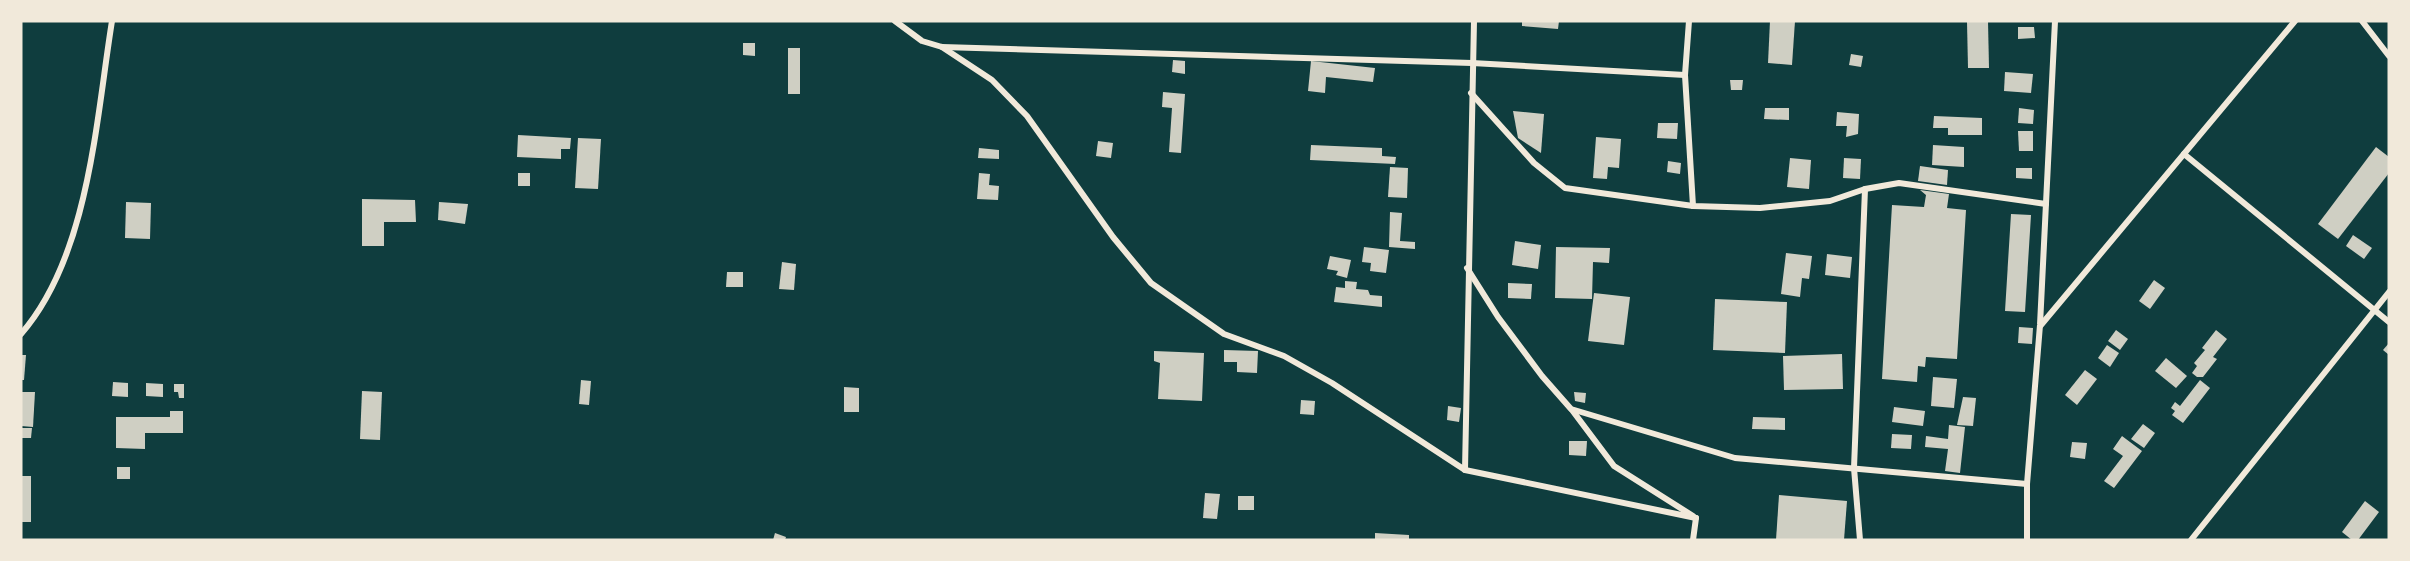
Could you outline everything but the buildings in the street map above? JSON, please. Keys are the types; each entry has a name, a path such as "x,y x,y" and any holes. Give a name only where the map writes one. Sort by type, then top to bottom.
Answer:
{"street":[{"path":"21,334 55,286 85,188 112,21"},
{"path":"895,21 922,41 942,47 1472,63 1685,75"},
{"path":"1465,470 1467,268 1474,21"},
{"path":"1689,21 1685,75 1693,206"},
{"path":"2027,540 2027,484 2040,325 2055,21"},
{"path":"2040,325 2295,21"},
{"path":"2362,21 2389,56"},
{"path":"942,47 992,80 1027,116 1113,237 1151,283 1224,334 1284,356 1332,383 1465,470 1696,518"},
{"path":"1471,93 1534,164 1566,188 1693,206 1760,208 1830,201 1865,189 1899,183 2046,204"},
{"path":"2184,154 2389,322"},
{"path":"1860,540 1854,468 1865,189"},
{"path":"1467,268 1498,317 1542,376 1572,409 1614,466 1696,518"},
{"path":"2191,540 2389,292"},
{"path":"1572,409 1735,458 2027,484"},
{"path":"1693,540 1696,518"}]}
